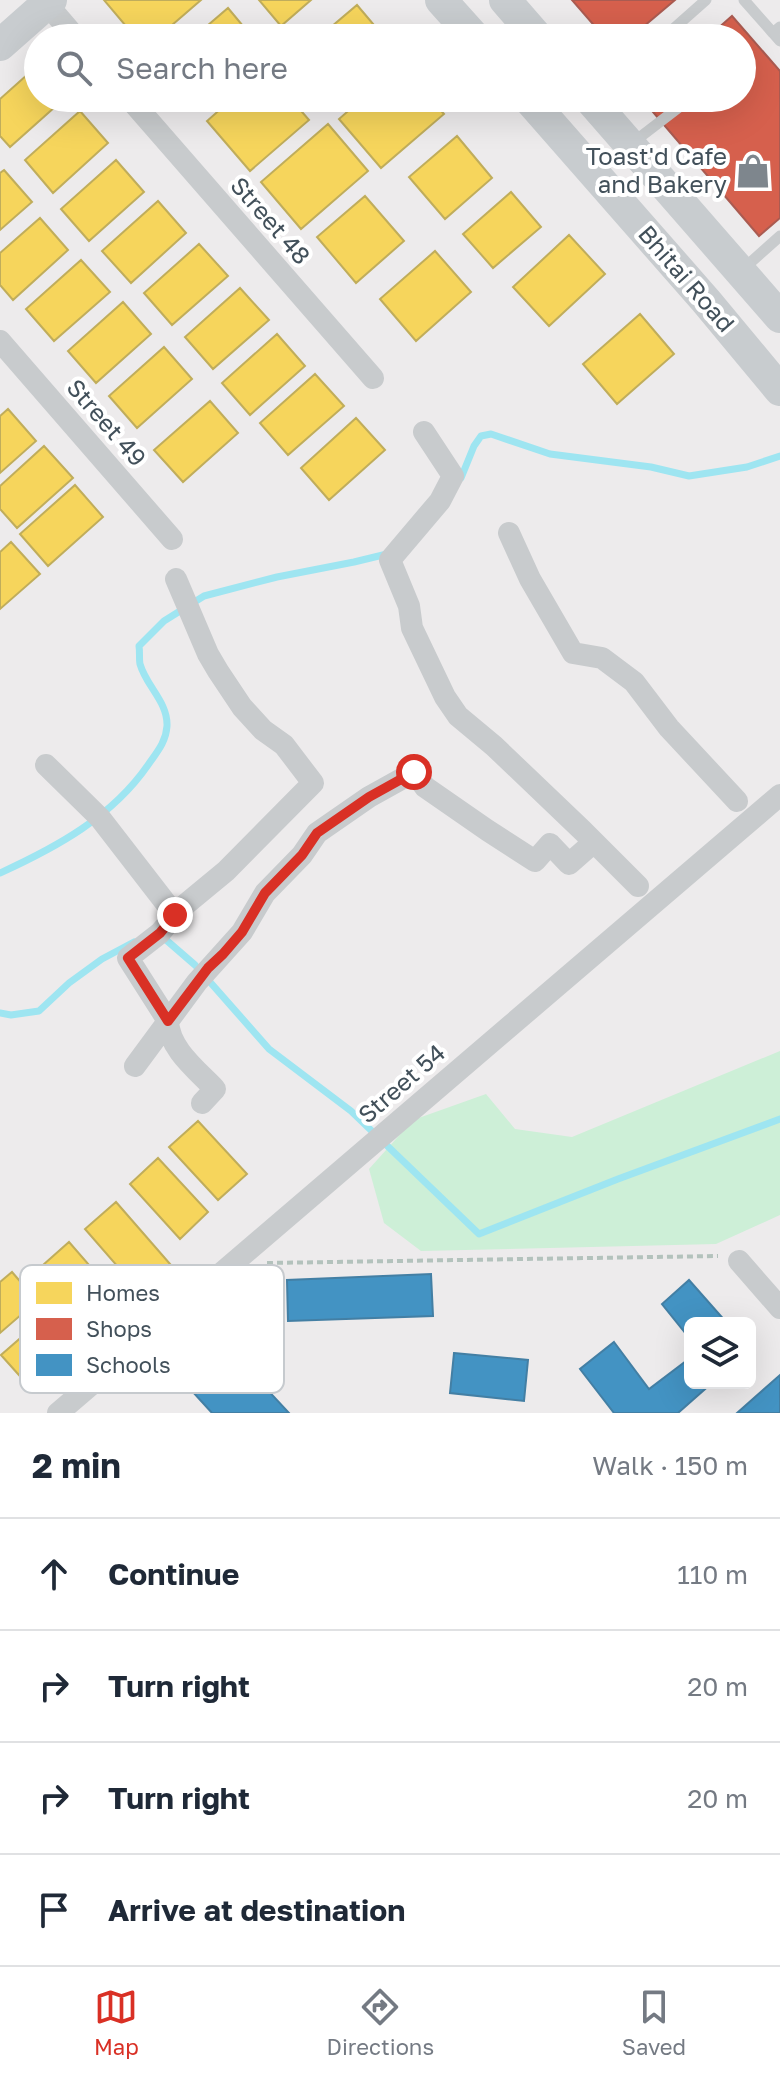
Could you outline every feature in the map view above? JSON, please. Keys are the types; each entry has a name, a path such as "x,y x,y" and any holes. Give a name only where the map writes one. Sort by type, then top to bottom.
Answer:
{"street":[{"path":"441,0 462,24"},
{"path":"505,0 526,24"},
{"path":"0,45 47,1 65,24"},
{"name":"Street 48","path":"141,112 373,378"},
{"name":"Bhitai Road","path":"540,112 780,390"},
{"name":"Bhitai Road","path":"603,112 780,317"},
{"path":"706,301 741,271"},
{"name":"Street 49","path":"0,341 172,539"},
{"path":"424,432 453,476 440,501 390,560 409,606 412,628 445,697 458,716 494,746 638,886"},
{"path":"509,533 538,593 573,653 602,658 634,682 669,728 737,801"},
{"path":"179,586 208,654 242,707 263,730 284,745 313,783 235,863 128,958 168,1021 168,1031 184,1057 215,1089 202,1103"},
{"path":"46,765 100,818 160,931"},
{"path":"135,1066 202,975 242,932 265,893 302,855 317,833 369,797 414,772 425,787 535,861 550,844 569,864 594,842"},
{"name":"Street 54","path":"231,1265 780,795"},
{"path":"739,1261 780,1308"},
{"name":"Street 54","path":"58,1413 81,1393"}],"lane":[{"path":"679,24 706,0"},
{"path":"744,0 778,34"},
{"path":"630,145 673,112"},
{"path":"741,271 780,236"}],"path":[{"path":"233,1263 717,1256 739,1261"}],"green space":[{"path":"780,1051 780,1215 716,1244 421,1251 384,1223 369,1169 413,1120 486,1094 515,1129 572,1137"}],"building: Homes":[{"path":"104,0 201,0 173,24 124,24"},
{"path":"259,0 311,0 283,24 279,24"},
{"path":"357,5 373,24 335,24"},
{"path":"228,8 241,24 209,24"},
{"path":"24,78 24,112 49,112 10,147 0,136 0,99"},
{"path":"79,112 108,143 53,193 25,160"},
{"path":"217,112 302,112 309,120 250,171 207,121"},
{"path":"347,112 444,114 381,168 339,119"},
{"path":"328,124 368,171 301,229 261,182"},
{"path":"457,136 492,178 445,219 409,177"},
{"path":"116,160 144,192 89,241 61,209"},
{"path":"4,170 32,202 0,230 0,173"},
{"path":"511,192 541,227 493,268 463,234"},
{"path":"365,196 404,241 356,283 317,237"},
{"path":"158,201 186,233 131,283 102,251"},
{"path":"40,218 68,250 13,300 0,285 0,253"},
{"path":"569,235 605,274 549,326 513,287"},
{"path":"199,244 228,276 172,325 144,293"},
{"path":"435,251 471,292 416,341 380,299"},
{"path":"81,260 110,292 54,341 26,309"},
{"path":"240,288 269,320 213,369 185,337"},
{"path":"123,302 151,334 96,383 68,351"},
{"path":"640,314 674,354 617,404 583,364"},
{"path":"277,334 305,366 250,415 222,383"},
{"path":"164,347 192,379 137,428 109,396"},
{"path":"315,374 344,406 288,455 260,423"},
{"path":"210,401 238,433 183,482 154,450"},
{"path":"8,409 36,441 0,473 0,416"},
{"path":"356,418 385,450 329,500 301,468"},
{"path":"44,446 73,478 17,528 0,509 0,486"},
{"path":"75,485 103,517 48,566 20,534"},
{"path":"11,542 40,574 0,609 0,552"},
{"path":"198,1121 247,1174 218,1200 169,1147"},
{"path":"158,1158 208,1212 180,1239 130,1184"},
{"path":"116,1202 170,1264 116,1265 85,1229"},
{"path":"69,1242 89,1265 43,1265"},
{"path":"12,1272 20,1281 20,1316 0,1333 0,1282"},
{"path":"20,1338 20,1376 1,1355"}],"building: Shops":[{"path":"572,0 675,0 647,24 593,24"},
{"path":"732,16 739,24 723,24"},
{"path":"756,44 780,71 780,218 759,236 653,112 756,112"}],"building: Schools":[{"path":"431,1274 433,1316 288,1321 287,1280"},
{"path":"689,1280 722,1317 684,1317 684,1332 662,1304"},
{"path":"614,1342 649,1389 684,1363 684,1389 705,1389 678,1413 614,1413 580,1369"},
{"path":"454,1353 528,1360 524,1401 450,1393"},
{"path":"780,1375 780,1413 737,1413"},
{"path":"194,1393 270,1393 289,1413 212,1413"}],"waterway":[{"path":"461,478 474,446 481,436 491,434 550,454 651,467 689,476 747,467 780,456"},
{"path":"0,873 82,829 134,784 158,751 166,732 166,717 143,672 139,646 164,621 204,596 387,554"},
{"path":"161,939 165,939 195,965 269,1049 351,1111 479,1234 780,1119"},
{"path":"0,1013 11,1015 39,1011 69,983 102,959 134,942"}],"place":[{"name":"Toast'd Cafe and Bakery","path":"753,171"}],"route":[{"path":"175,915 160,933 128,958 168,1021 208,968 242,932 265,893 302,855 317,833 369,797 414,772"}]}
